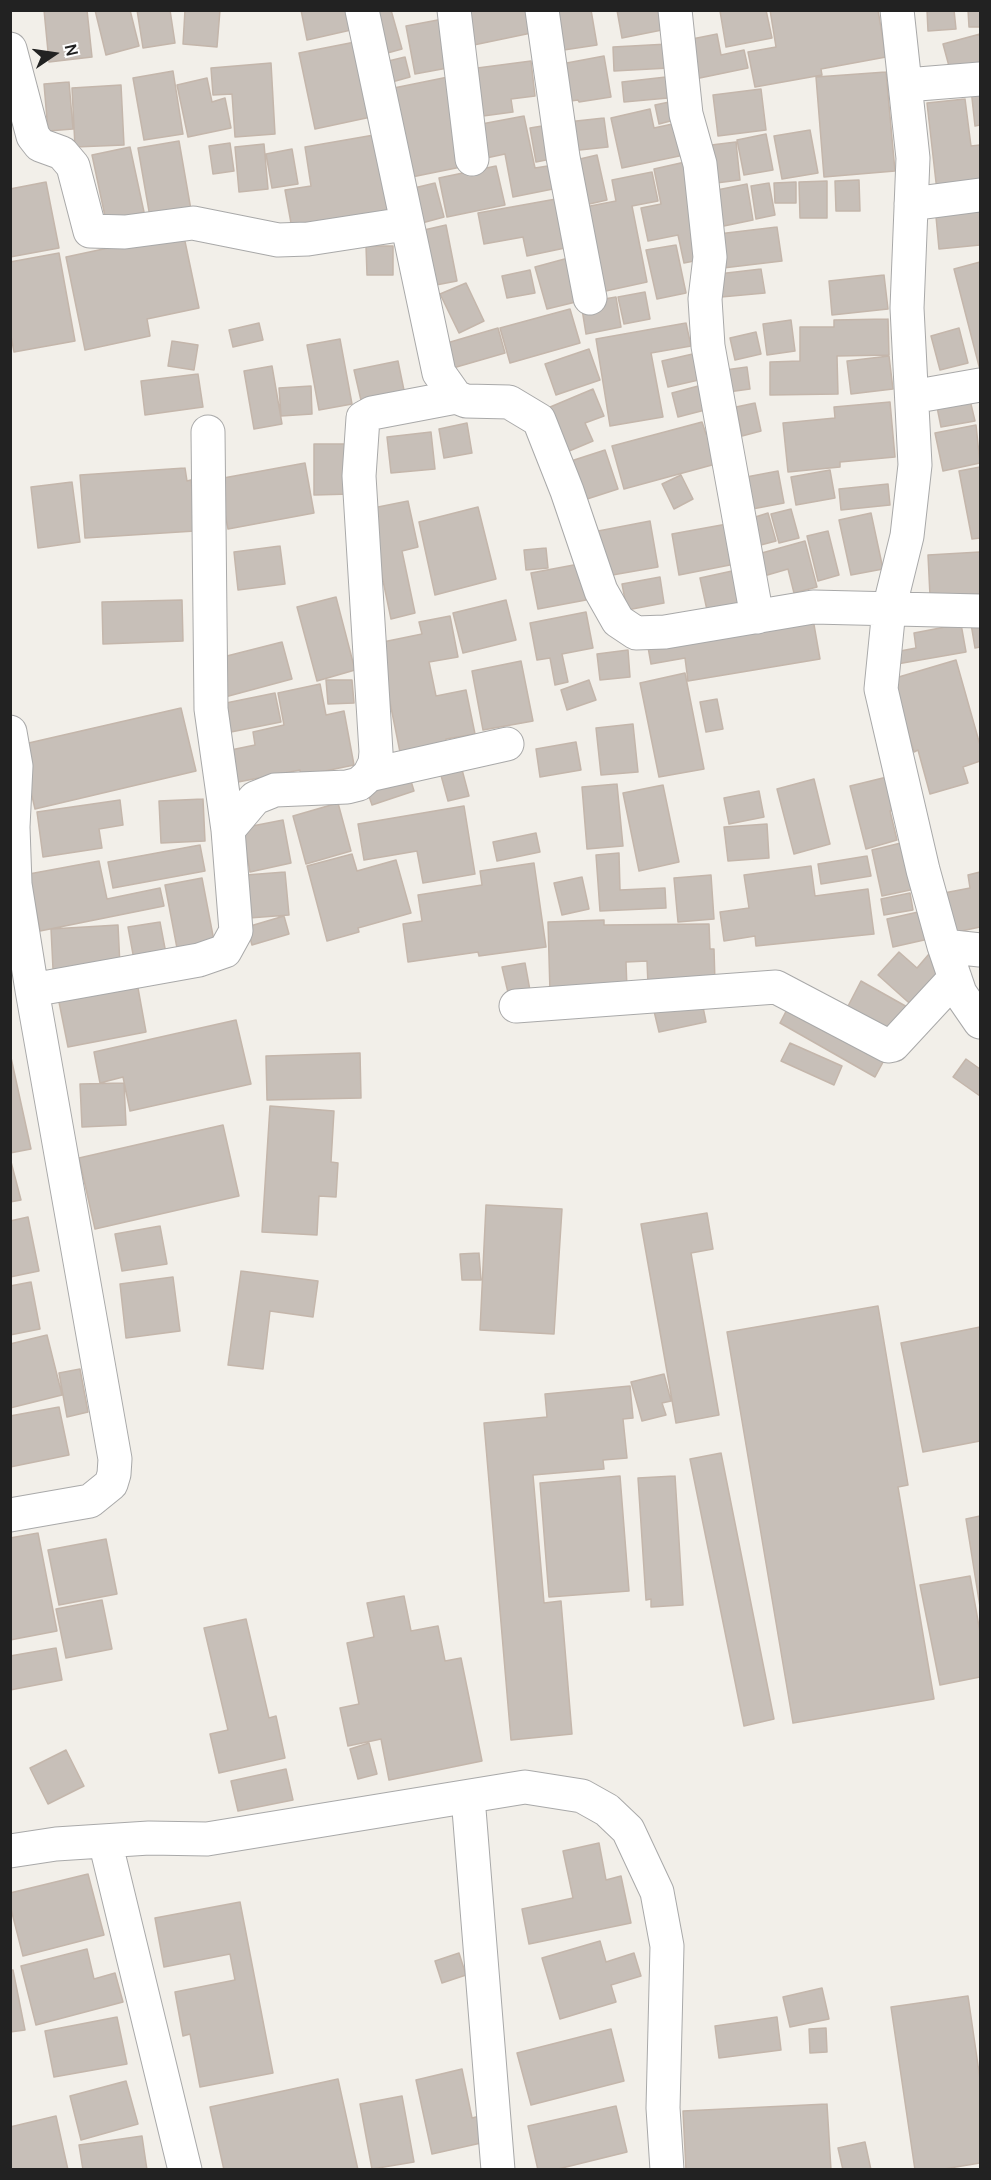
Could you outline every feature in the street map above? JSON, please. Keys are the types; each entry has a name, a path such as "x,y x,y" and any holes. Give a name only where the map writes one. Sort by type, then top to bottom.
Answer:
{"street":[{"path":"362,10 405,224 439,373 456,398"},
{"path":"454,10 472,159"},
{"path":"542,10 563,157 590,298"},
{"path":"675,10 686,114 700,164 710,257 705,299 708,346 757,617"},
{"path":"897,10 913,158 907,308 915,465 907,536 889,609 881,689 923,870 944,946 960,993 981,1022"},
{"path":"10,49 22,140 62,153 73,166 90,231 124,232 194,223 278,240 308,239 405,224"},
{"path":"906,85 981,79"},
{"path":"911,204 981,195"},
{"path":"912,397 981,385"},
{"path":"228,830 255,798 275,790 347,787 358,784 369,775 375,763 359,476 363,418 372,413 456,398 466,401 509,402 539,420 601,591 618,621 636,633 665,632 813,607 981,611"},
{"path":"32,990 199,960 225,951 236,931 228,830 211,709 208,432"},
{"path":"10,732 16,766 13,827 15,884 115,1459 114,1474 107,1489 90,1501 10,1515"},
{"path":"369,775 507,744"},
{"path":"944,946 981,950"},
{"path":"516,1006 776,987 888,1046 893,1046 955,978"},
{"path":"10,1851 149,1838 207,1839 525,1787 582,1796 607,1810 628,1830 657,1892 667,1946 663,2108 667,2169"},
{"path":"468,1797 498,2169"},
{"path":"105,1841 185,2169"}],"building":[{"path":"44,10 87,10 92,57 49,62"},
{"path":"95,10 130,10 139,46 106,55"},
{"path":"137,10 170,10 175,43 143,48"},
{"path":"185,10 220,10 217,47 183,44"},
{"path":"301,10 347,10 351,30 307,40"},
{"path":"368,10 391,10 402,49 380,55"},
{"path":"462,10 532,10 536,32 469,46"},
{"path":"551,10 591,10 597,45 557,51"},
{"path":"617,10 669,10 672,28 622,38"},
{"path":"766,10 772,38 726,47 720,11"},
{"path":"770,10 878,10 886,57 821,69 822,75 755,87 748,52 776,47"},
{"path":"927,10 954,10 956,29 928,31"},
{"path":"968,10 980,10 980,27 969,27"},
{"path":"443,19 453,67 415,74 406,26"},
{"path":"717,34 721,55 744,50 748,68 695,79 687,40"},
{"path":"980,34 980,74 953,81 943,44"},
{"path":"355,42 371,117 315,129 299,53"},
{"path":"668,44 669,68 614,71 613,47"},
{"path":"604,56 611,97 563,102 556,65"},
{"path":"405,57 410,77 381,85 376,64"},
{"path":"531,61 535,96 511,99 513,112 468,118 462,70"},
{"path":"271,63 275,134 235,137 232,94 213,95 211,68"},
{"path":"173,71 183,134 144,140 133,78"},
{"path":"886,72 895,171 824,177 816,77"},
{"path":"448,77 466,166 402,179 384,90"},
{"path":"666,77 668,98 624,102 622,82"},
{"path":"207,78 212,102 225,98 231,128 188,137 177,85"},
{"path":"69,82 73,129 48,131 44,84"},
{"path":"121,85 124,145 75,147 72,88"},
{"path":"980,88 980,125 975,126 971,89"},
{"path":"761,89 766,130 718,136 713,95"},
{"path":"965,99 971,146 980,145 980,186 937,191 927,103"},
{"path":"674,101 678,119 659,124 655,105"},
{"path":"650,109 654,128 677,123 684,155 622,168 611,118"},
{"path":"524,116 535,168 554,165 558,188 513,197 505,154 477,160 471,126"},
{"path":"604,118 608,147 570,151 567,122"},
{"path":"554,124 561,157 536,162 530,128"},
{"path":"810,130 818,173 782,179 774,136"},
{"path":"766,134 773,170 744,175 737,140"},
{"path":"374,135 389,217 293,234 285,190 311,186 305,147"},
{"path":"179,141 191,210 150,217 138,148"},
{"path":"736,142 740,180 708,184 703,146"},
{"path":"230,143 234,171 213,174 209,146"},
{"path":"264,144 268,189 239,192 235,147"},
{"path":"130,147 144,212 106,221 92,155"},
{"path":"292,149 298,184 272,188 266,154"},
{"path":"597,155 607,200 576,207 567,162"},
{"path":"685,162 704,259 684,263 678,235 648,241 641,208 661,204 654,169"},
{"path":"496,166 505,205 447,217 439,178"},
{"path":"652,172 658,201 632,206 647,282 592,294 575,209 616,201 612,180"},
{"path":"859,180 860,211 836,211 835,181"},
{"path":"827,181 827,218 800,218 799,182"},
{"path":"46,182 59,248 10,257 10,189"},
{"path":"796,182 796,203 775,203 774,183"},
{"path":"435,183 444,217 422,223 414,188"},
{"path":"769,183 775,215 756,219 751,186"},
{"path":"747,184 753,220 719,227 712,191"},
{"path":"556,199 565,248 527,256 523,237 484,244 478,213"},
{"path":"980,201 980,245 939,249 935,206"},
{"path":"446,225 457,281 436,285 424,230"},
{"path":"777,227 782,261 723,268 718,234"},
{"path":"183,232 199,308 147,319 150,336 85,350 66,257"},
{"path":"676,245 686,293 657,299 646,250"},
{"path":"366,246 393,246 393,275 367,275"},
{"path":"59,253 75,341 14,352 10,331 10,262"},
{"path":"572,257 584,300 547,309 535,267"},
{"path":"980,262 980,370 954,269"},
{"path":"761,269 765,293 721,297 718,274"},
{"path":"530,270 535,293 507,298 502,276"},
{"path":"884,275 888,309 832,315 829,281"},
{"path":"466,283 484,321 459,333 440,294"},
{"path":"645,292 650,319 624,324 618,297"},
{"path":"616,297 621,327 586,334 581,303"},
{"path":"570,309 580,343 510,363 500,328"},
{"path":"888,319 889,355 837,356 838,394 770,395 770,362 800,361 800,327 834,327 834,320"},
{"path":"791,320 795,351 767,355 763,324"},
{"path":"259,323 263,340 233,347 229,330"},
{"path":"686,323 691,346 651,353 663,417 610,426 596,339"},
{"path":"498,328 505,353 453,368 447,343"},
{"path":"959,328 968,363 940,370 931,336"},
{"path":"756,332 761,354 735,360 730,338"},
{"path":"340,339 352,404 319,410 307,345"},
{"path":"172,341 198,345 194,370 168,366"},
{"path":"589,349 600,380 556,395 545,364"},
{"path":"697,353 703,379 668,387 662,361"},
{"path":"889,356 893,389 851,394 847,361"},
{"path":"398,361 406,400 363,409 354,370"},
{"path":"272,366 282,424 254,429 244,371"},
{"path":"747,367 750,389 728,392 725,370"},
{"path":"198,374 203,407 145,415 141,381"},
{"path":"702,385 709,409 678,417 672,393"},
{"path":"311,386 312,414 281,416 279,388"},
{"path":"593,389 604,416 585,423 593,441 562,454 543,410"},
{"path":"970,400 975,421 941,427 937,407"},
{"path":"890,402 895,457 840,462 840,467 788,472 783,423 835,418 834,407"},
{"path":"755,403 761,431 742,436 736,407"},
{"path":"702,422 706,434 715,431 723,462 624,489 612,446"},
{"path":"467,423 472,453 444,458 439,429"},
{"path":"976,425 980,463 943,471 935,433"},
{"path":"431,432 435,469 391,473 387,437"},
{"path":"314,444 350,444 351,494 314,495"},
{"path":"605,450 618,489 584,500 571,461"},
{"path":"305,463 314,513 228,529 218,479"},
{"path":"980,467 980,538 972,539 959,471"},
{"path":"185,468 187,481 191,480 195,531 85,538 80,475"},
{"path":"830,470 835,498 796,505 791,477"},
{"path":"778,471 784,503 747,510 741,478"},
{"path":"681,475 693,499 674,509 662,484"},
{"path":"72,482 80,542 38,548 31,487"},
{"path":"888,484 890,505 841,510 839,489"},
{"path":"408,501 418,547 402,551 415,613 391,619 368,509"},
{"path":"478,507 496,579 435,595 419,522"},
{"path":"791,509 799,538 779,543 771,514"},
{"path":"768,513 776,541 757,546 749,519"},
{"path":"871,513 883,569 851,575 839,520"},
{"path":"650,521 658,567 601,577 593,532"},
{"path":"727,524 735,564 679,575 672,534"},
{"path":"828,531 839,575 818,581 807,536"},
{"path":"805,541 817,587 794,593 788,569 757,578 751,556"},
{"path":"280,546 285,584 238,590 234,552"},
{"path":"546,548 548,568 526,570 524,550"},
{"path":"980,552 980,594 930,596 928,555"},
{"path":"579,564 586,600 538,609 531,573"},
{"path":"732,571 739,603 707,610 700,578"},
{"path":"660,577 664,603 627,610 622,584"},
{"path":"336,597 355,670 317,681 297,607"},
{"path":"182,600 183,641 103,644 102,602"},
{"path":"506,600 516,640 463,653 453,613"},
{"path":"586,612 593,648 562,654 568,682 555,685 550,658 537,660 530,623"},
{"path":"450,616 458,657 429,662 436,696 466,690 475,734 446,739 449,754 400,752 378,643 422,634 419,622"},
{"path":"813,619 820,659 688,681 685,658 651,664 648,647"},
{"path":"980,623 980,647 975,648 971,624"},
{"path":"961,624 966,652 897,664 895,652 916,648 914,633"},
{"path":"282,642 292,679 225,697 215,659"},
{"path":"628,650 630,677 600,680 597,654"},
{"path":"956,660 980,745 980,761 963,767 968,783 930,794 918,750 914,752 892,679"},
{"path":"521,661 533,721 483,730 472,671"},
{"path":"685,673 704,769 659,777 640,683"},
{"path":"326,680 352,680 354,703 328,704"},
{"path":"589,680 596,700 567,710 561,690"},
{"path":"320,684 326,715 344,711 354,765 301,776 300,770 233,783 226,751 255,745 253,732 284,725 278,693"},
{"path":"275,693 281,722 231,732 226,703"},
{"path":"717,699 723,729 706,732 700,702"},
{"path":"181,708 196,771 35,809 20,745"},
{"path":"633,724 638,772 601,775 596,728"},
{"path":"576,742 581,770 540,777 536,749"},
{"path":"460,762 469,796 448,801 439,768"},
{"path":"408,771 414,791 372,805 365,785"},
{"path":"887,777 896,810 890,811 897,840 866,849 850,786"},
{"path":"814,779 830,844 794,854 777,789"},
{"path":"617,784 623,846 587,849 582,787"},
{"path":"663,785 679,862 639,871 623,793"},
{"path":"759,791 764,817 729,824 724,798"},
{"path":"203,799 205,841 161,843 159,801"},
{"path":"120,800 123,825 99,829 102,848 43,857 37,812"},
{"path":"338,803 351,851 306,864 293,816"},
{"path":"464,806 475,874 423,883 417,851 364,860 358,824"},
{"path":"283,820 291,863 250,872 242,828"},
{"path":"767,824 769,858 728,861 724,827"},
{"path":"536,833 540,852 497,861 493,842"},
{"path":"905,842 915,889 882,896 872,850"},
{"path":"200,845 205,871 113,888 108,862"},
{"path":"619,853 620,890 665,888 666,908 600,911 596,855"},
{"path":"352,854 357,871 396,860 411,913 358,928 359,932 327,941 307,866"},
{"path":"867,856 871,876 821,884 818,864"},
{"path":"99,861 107,899 160,888 164,906 40,931 29,874"},
{"path":"534,863 546,947 479,956 478,952 408,962 403,924 422,921 418,895 482,885 480,871"},
{"path":"811,866 815,896 868,889 874,934 756,946 755,936 724,941 720,912 749,908 744,875"},
{"path":"285,872 289,915 249,918 246,875"},
{"path":"980,872 980,927 952,933 944,893 970,888 968,875"},
{"path":"711,875 714,919 678,922 674,878"},
{"path":"582,877 589,909 562,915 554,883"},
{"path":"202,878 214,941 177,948 165,885"},
{"path":"910,893 913,910 884,915 881,899"},
{"path":"927,910 933,938 893,947 887,919"},
{"path":"284,916 289,934 252,945 247,927"},
{"path":"604,920 604,925 709,924 710,949 714,949 715,983 648,985 647,961 626,962 627,989 550,992 548,922"},
{"path":"160,922 167,959 135,965 128,927"},
{"path":"118,925 120,966 53,969 51,929"},
{"path":"899,952 917,968 929,954 950,973 917,1010 878,975"},
{"path":"525,963 531,996 510,1001 502,967"},
{"path":"136,977 146,1032 68,1047 57,992"},
{"path":"861,981 909,1008 892,1038 845,1012"},
{"path":"793,998 888,1053 875,1077 780,1023"},
{"path":"702,1002 706,1022 659,1032 654,1011"},
{"path":"236,1020 251,1084 130,1111 123,1077 100,1083 94,1052"},
{"path":"790,1043 842,1066 834,1085 781,1061"},
{"path":"10,1053 31,1149 10,1153"},
{"path":"360,1053 361,1098 267,1100 266,1056"},
{"path":"966,1059 980,1069 980,1096 953,1077"},
{"path":"124,1083 126,1125 82,1127 80,1084"},
{"path":"270,1106 334,1111 331,1162 338,1163 336,1197 319,1196 317,1235 262,1232"},
{"path":"223,1125 239,1196 95,1229 79,1158"},
{"path":"10,1158 21,1200 10,1202"},
{"path":"486,1205 562,1209 554,1334 480,1330"},
{"path":"707,1213 713,1249 691,1253 719,1415 676,1423 641,1224"},
{"path":"28,1217 39,1271 10,1277 10,1221"},
{"path":"160,1226 167,1264 122,1271 115,1234"},
{"path":"479,1253 481,1280 462,1280 460,1254"},
{"path":"241,1271 318,1281 313,1317 270,1311 263,1369 228,1365"},
{"path":"173,1277 180,1331 126,1338 120,1284"},
{"path":"31,1282 40,1329 10,1335 10,1286"},
{"path":"878,1306 908,1485 898,1487 934,1699 793,1723 727,1332"},
{"path":"980,1327 980,1441 923,1452 901,1343"},
{"path":"47,1335 62,1395 10,1408 10,1344"},
{"path":"80,1369 88,1412 67,1417 59,1373"},
{"path":"664,1374 671,1401 662,1403 666,1415 642,1421 631,1382"},
{"path":"630,1386 633,1418 623,1419 627,1458 603,1460 604,1469 533,1475 544,1603 561,1601 572,1734 511,1740 484,1423 547,1417 545,1394"},
{"path":"59,1407 69,1455 10,1467 10,1416"},
{"path":"721,1453 774,1719 744,1726 690,1459"},
{"path":"620,1476 629,1591 549,1597 540,1483"},
{"path":"675,1476 683,1605 651,1607 651,1599 646,1600 638,1478"},
{"path":"980,1516 980,1607 966,1519"},
{"path":"38,1533 57,1631 10,1640 10,1538"},
{"path":"106,1539 117,1594 59,1605 48,1550"},
{"path":"970,1576 980,1632 980,1677 940,1685 920,1585"},
{"path":"404,1596 411,1631 438,1626 445,1661 461,1658 482,1761 389,1780 381,1739 348,1746 340,1708 359,1704 347,1643 374,1637 367,1603"},
{"path":"102,1600 112,1649 66,1658 56,1609"},
{"path":"246,1619 269,1718 276,1716 285,1758 219,1773 210,1734 228,1730 204,1628"},
{"path":"56,1648 62,1680 10,1690 10,1656"},
{"path":"369,1743 377,1774 358,1779 350,1749"},
{"path":"66,1750 84,1786 48,1804 30,1768"},
{"path":"286,1769 293,1800 238,1811 231,1781"},
{"path":"599,1843 606,1880 621,1876 631,1923 529,1944 522,1909 573,1898 563,1851"},
{"path":"88,1874 104,1935 23,1956 10,1905 10,1893"},
{"path":"240,1902 273,2073 200,2087 190,2034 183,2036 175,1992 235,1980 230,1954 164,1967 155,1918"},
{"path":"600,1941 606,1962 634,1953 641,1976 611,1985 616,2002 560,2019 542,1958"},
{"path":"87,1949 94,1979 115,1973 123,2002 36,2025 21,1966"},
{"path":"459,1953 466,1975 442,1983 435,1961"},
{"path":"10,1970 13,1970 25,2030 10,2032"},
{"path":"822,1988 829,2019 790,2027 783,1997"},
{"path":"968,1996 980,2079 980,2163 938,2170 915,2170 891,2007"},
{"path":"117,2017 127,2064 54,2077 45,2031"},
{"path":"777,2017 781,2050 719,2058 715,2026"},
{"path":"826,2028 827,2052 810,2053 809,2029"},
{"path":"611,2029 624,2081 531,2105 517,2053"},
{"path":"462,2069 472,2118 484,2115 490,2141 432,2154 416,2080"},
{"path":"338,2079 358,2170 224,2170 210,2107"},
{"path":"126,2081 138,2124 81,2140 70,2096"},
{"path":"402,2096 414,2162 372,2169 360,2104"},
{"path":"827,2104 831,2170 686,2170 683,2111"},
{"path":"616,2106 627,2152 554,2170 538,2170 528,2126"},
{"path":"56,2116 68,2170 10,2170 10,2127"},
{"path":"142,2136 147,2170 83,2170 79,2145"},
{"path":"865,2142 871,2170 843,2170 838,2148"}]}
